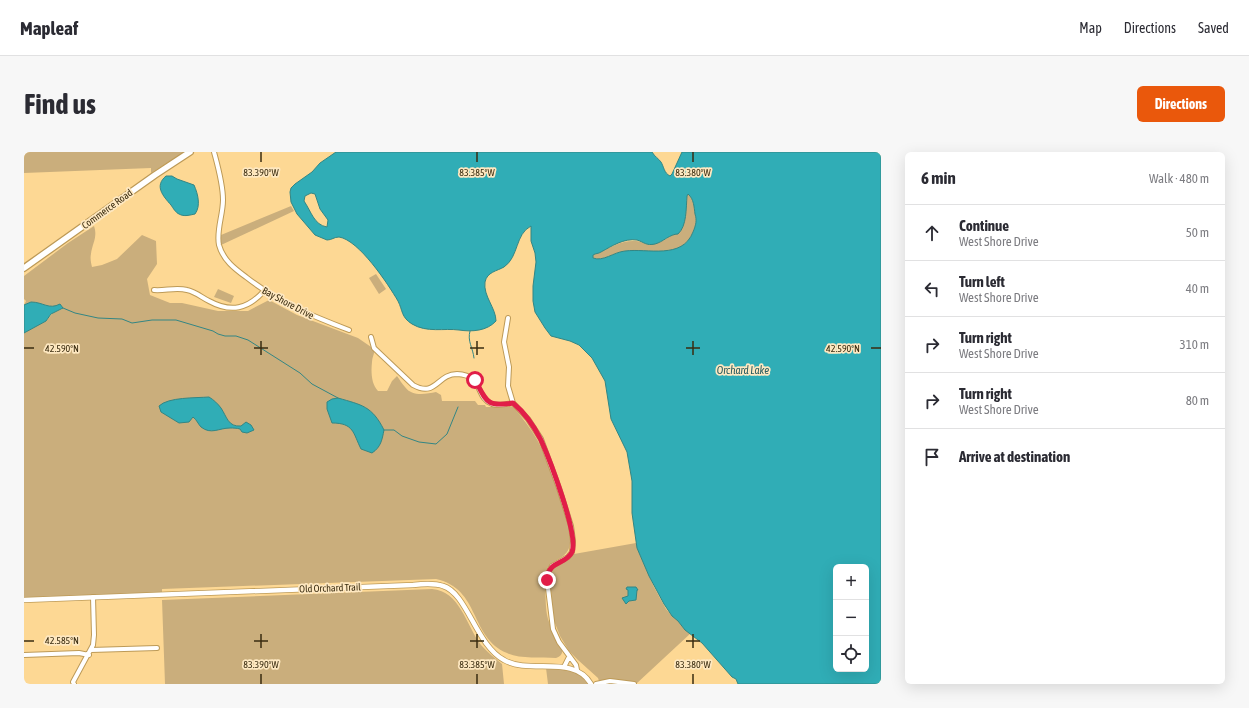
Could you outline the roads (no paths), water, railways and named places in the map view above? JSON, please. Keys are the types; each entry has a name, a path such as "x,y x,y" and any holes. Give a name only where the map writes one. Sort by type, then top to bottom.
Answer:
{"main road":[{"name":"Commerce Road","path":"24,268 190,152"}],"street":[{"name":"Bay Shore Drive","path":"214,152 223,197 219,238 222,253 231,265 264,291 302,312 349,330"},
{"path":"154,290 182,289 194,292 220,306 236,307 250,304 264,291"},
{"path":"508,318 504,342 509,367 508,386 513,403 528,418 541,439 571,526 572,552 552,566 547,580 553,629 559,642 576,665 577,670 585,675 590,684"},
{"path":"371,337 374,348 413,385 419,388 429,389 448,376 457,374 471,377 475,380 484,399 490,403 496,405 513,403"},
{"name":"Old Orchard Trail","path":"24,600 241,590 413,584 438,585 450,589 458,596 477,631 492,651 502,659 512,664 522,666 577,670"},
{"path":"73,683 91,650 94,635 93,597"},
{"path":"91,650 157,648"},
{"path":"24,655 79,653 89,655"},
{"path":"564,668 569,657"},
{"path":"596,684 615,681 634,684"}],"water":[{"name":"Orchard Lake","path":"336,152 652,152 661,162 665,172 670,176 682,152 881,152 881,684 738,684 736,679 732,677 702,643 685,630 672,616 649,576 637,548 632,513 632,481 627,452 611,419 605,381 592,358 579,345 551,336 535,312 533,286 536,262 531,241 531,226 522,234 509,263 490,274 486,279 486,292 494,311 496,321 484,329 469,331 418,327 406,319 398,301 364,254 347,240 336,237 327,240 315,235 297,214 291,202 291,188 312,172 320,163","holes":["311,193 315,194 320,209 328,220 327,227 316,221 304,201 305,196","688,194 693,201 696,223 688,241 681,246 673,250 634,250 621,252 601,259 593,258 594,254 600,253 623,241 637,240 647,244 652,244 658,243 672,235 678,234 685,222"]},
{"path":"166,176 172,176 194,185 198,200 198,207 195,214 185,216 181,215 165,198 160,187 162,180"},
{"path":"31,302 49,306 56,306 60,304 63,308 51,314 46,321 24,333 24,305"},
{"path":"209,397 220,407 233,425 241,426 246,422 251,425 254,430 247,433 235,428 208,431 201,427 193,417 189,422 179,423 161,412 159,406 175,399"},
{"path":"338,398 366,408 380,422 384,430 383,437 379,446 372,453 361,449 349,427 339,423 332,423 327,409 327,402"},
{"path":"627,587 636,587 638,590 636,600 629,601 626,604 622,598 628,596 628,590 626,589"}],"waterway":[{"path":"63,308 75,313 98,318 122,319 132,323 152,320 176,320 225,336 236,336 248,340 300,373 312,384 338,398"},
{"path":"470,331 469,335 474,358"},
{"path":"384,430 394,430 402,436 419,442 436,444 447,434 458,407"}]}
